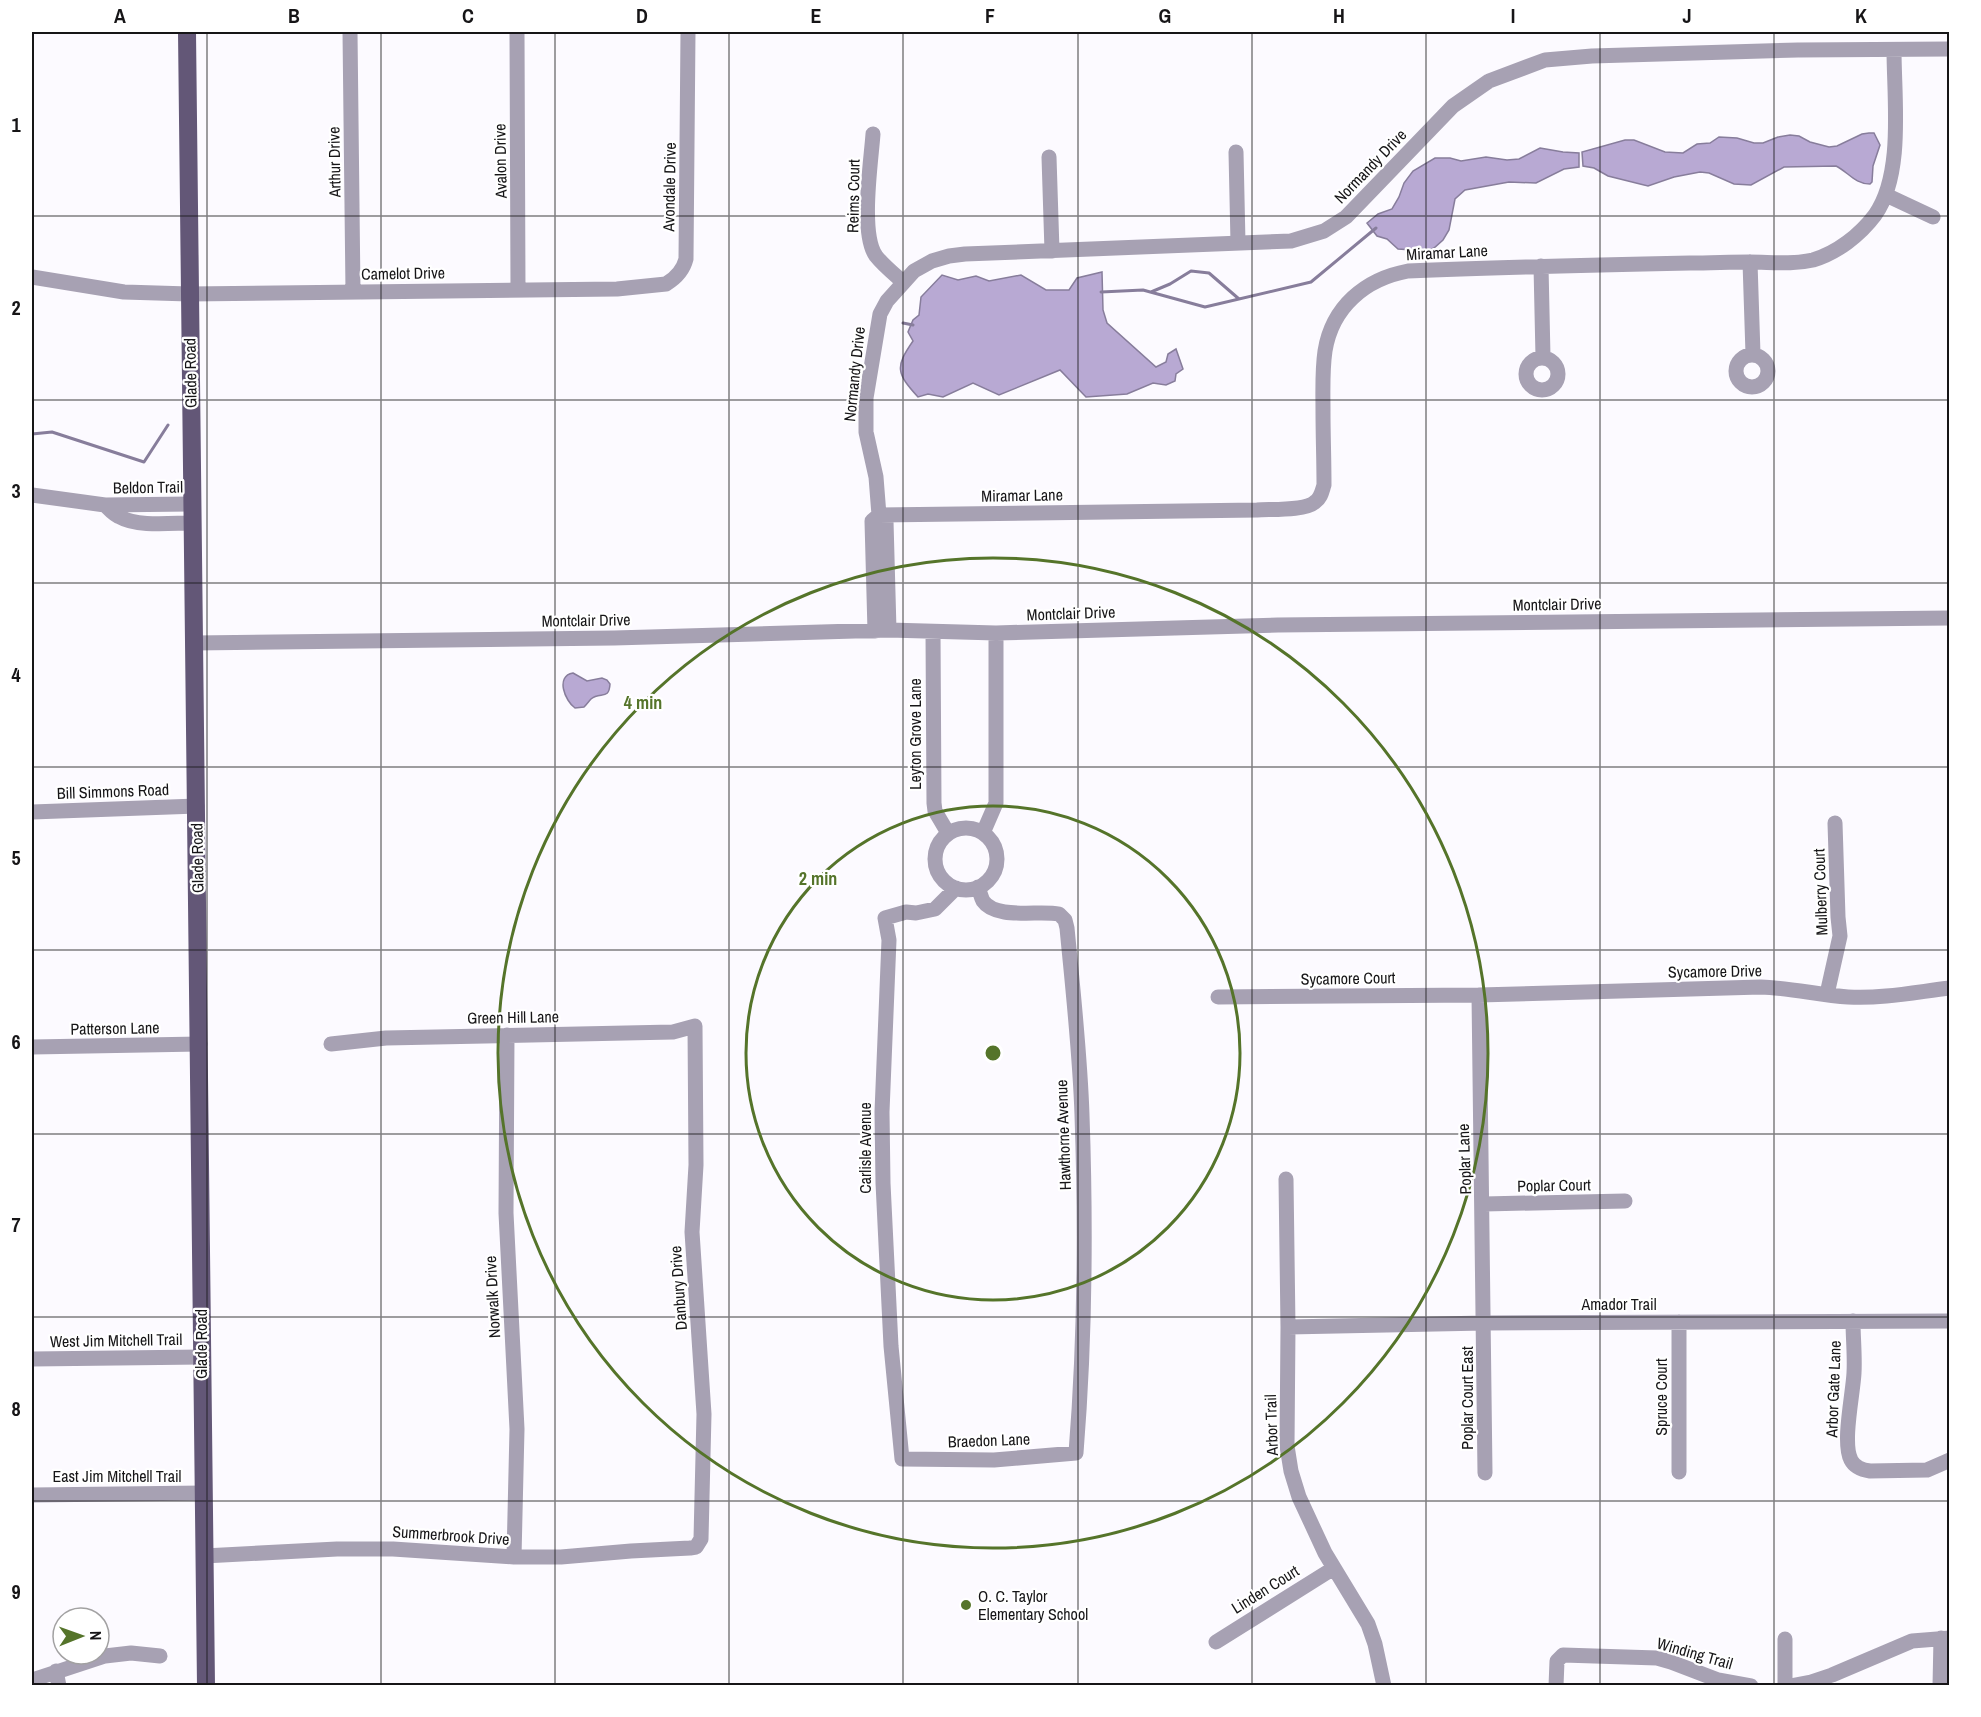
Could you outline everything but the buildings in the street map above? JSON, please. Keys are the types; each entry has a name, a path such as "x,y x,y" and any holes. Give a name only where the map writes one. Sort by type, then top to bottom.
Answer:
{"main road":[{"name":"Glade Road","path":"187,32 206,1686"}],"street":[{"name":"Arthur Drive","path":"350,32 353,292"},
{"name":"Avalon Drive","path":"517,32 518,290"},
{"name":"Avondale Drive","path":"617,289 666,284 684,268 686,259 688,32"},
{"name":"Normandy Drive","path":"882,630 872,522 882,518 866,432 866,398 880,314 887,301 903,282 915,271 932,261 949,256 1291,241 1324,231 1346,217 1453,106 1489,81 1545,60 1592,56 1950,49"},
{"name":"Miramar Lane","path":"882,518 1257,510 1310,505 1321,496 1324,485 1325,350 1336,319 1346,304 1362,289 1392,274 1408,271 1750,262 1795,264 1832,252 1862,230 1875,215 1886,195 1894,152 1894,50"},
{"name":"Reims Court","path":"873,134 867,207 870,243 876,255 903,282"},
{"path":"1236,152 1238,243"},
{"path":"1049,157 1052,251"},
{"path":"1886,195 1934,217"},
{"path":"1750,262 1753,354"},
{"path":"1541,266 1543,357"},
{"name":"Camelot Drive","path":"32,277 124,292 189,294 617,289"},
{"name":"Beldon Trail","path":"32,495 105,505 191,504"},
{"name":"Beldon Trail","path":"105,505 126,520 154,524 192,523"},
{"name":"Montclair Drive","path":"194,643 613,638 882,630 996,633 1297,625 1950,618"},
{"name":"Leyton Grove Lane","path":"933,632 934,803 935,811 948,832"},
{"path":"983,833 996,803 996,633"},
{"name":"Bill Simmons Road","path":"32,812 197,806"},
{"name":"Mulberry Court","path":"1827,994 1840,936 1835,823"},
{"path":"966,827 983,833 995,848 997,862 989,880 971,890 947,884 936,868 936,848 941,839 948,832 966,827"},
{"name":"Hawthorne Avenue","path":"978,887 983,902 990,908 1009,913 1059,914 1065,920 1068,928 1082,1114 1085,1244 1081,1393 1076,1453"},
{"name":"Carlisle Avenue","path":"902,1459 891,1346 883,1194 882,1112 890,940 885,918 906,912 916,913 935,909 956,888"},
{"name":"Sycamore Drive","path":"1479,994 1761,987 1787,988 1850,997 1950,988"},
{"name":"Sycamore Court","path":"1218,997 1479,994"},
{"name":"Poplar Lane","path":"1479,994 1485,1323"},
{"name":"Green Hill Lane","path":"331,1044 386,1038 673,1032 695,1026"},
{"name":"Danbury Drive","path":"695,1026 696,1164 692,1232 704,1414 701,1539 696,1547"},
{"name":"Norwalk Drive","path":"507,1035 506,1213 517,1429 514,1557"},
{"name":"Patterson Lane","path":"32,1047 200,1044"},
{"name":"Arbor Trail","path":"1286,1179 1287,1446 1291,1471 1299,1497 1334,1568 1368,1624 1384,1686"},
{"name":"Poplar Court","path":"1484,1204 1625,1201"},
{"name":"Amador Trail","path":"1288,1327 1485,1323 1950,1321"},
{"name":"Spruce Court","path":"1679,1322 1679,1472"},
{"name":"Arbor Gate Lane","path":"1853,1322 1854,1373 1849,1442 1852,1463 1863,1470 1870,1471 1927,1470 1950,1460"},
{"name":"Poplar Court East","path":"1485,1323 1485,1473"},
{"name":"West Jim Mitchell Trail","path":"32,1359 202,1357"},
{"name":"Braedon Lane","path":"902,1459 994,1460 1076,1453"},
{"name":"East Jim Mitchell Trail","path":"32,1495 204,1493"},
{"name":"Summerbrook Drive","path":"204,1556 393,1549 514,1557 561,1557 696,1547"},
{"name":"Linden Court","path":"1216,1641 1334,1568"},
{"path":"1790,1686 1832,1675 1912,1641 1945,1638 1940,1686"},
{"path":"1785,1639 1785,1686"},
{"path":"32,1680 57,1678 105,1656 130,1653 160,1656"},
{"name":"Winding Trail","path":"1557,1686 1557,1661 1558,1657 1563,1655 1657,1658 1718,1680 1751,1686"}],"shaded area":[{"path":"1874,133 1880,145 1870,184 1856,180 1836,166 1784,167 1751,185 1734,184 1709,173 1700,172 1674,177 1648,186 1608,176 1594,168 1583,166 1582,152 1625,140 1634,140 1665,152 1683,153 1697,144 1710,143 1719,137 1763,143 1790,135 1829,147 1837,146 1862,134"},
{"path":"1540,148 1579,153 1579,167 1564,169 1536,183 1509,182 1465,190 1455,199 1449,230 1434,248 1427,251 1398,249 1387,239 1377,236 1367,223 1378,214 1392,209 1404,183 1413,171 1435,158 1461,161 1486,157 1519,159"},
{"path":"1102,272 1103,310 1107,323 1156,367 1166,362 1168,354 1176,349 1183,369 1176,374 1175,381 1166,385 1153,383 1127,394 1086,397 1060,370 999,395 973,383 943,397 928,394 918,397 905,382 900,370 903,357 913,341 908,332 913,320 919,315 921,297 942,275 958,280 976,276 989,281 1021,275 1046,290 1069,290 1077,278"},
{"path":"573,673 587,681 602,678 607,680 610,684 608,692 594,697 584,707 575,708 565,695 563,684 564,679"}],"waterway":[{"path":"1101,292 1143,290 1205,307 1311,282 1376,228"},
{"path":"1151,292 1191,271 1209,273 1239,299"},
{"path":"903,323 913,325"},
{"path":"32,434 52,432 144,462 168,425"}],"place":[{"name":"O. C. Taylor Elementary School","path":"966,1605"}]}
